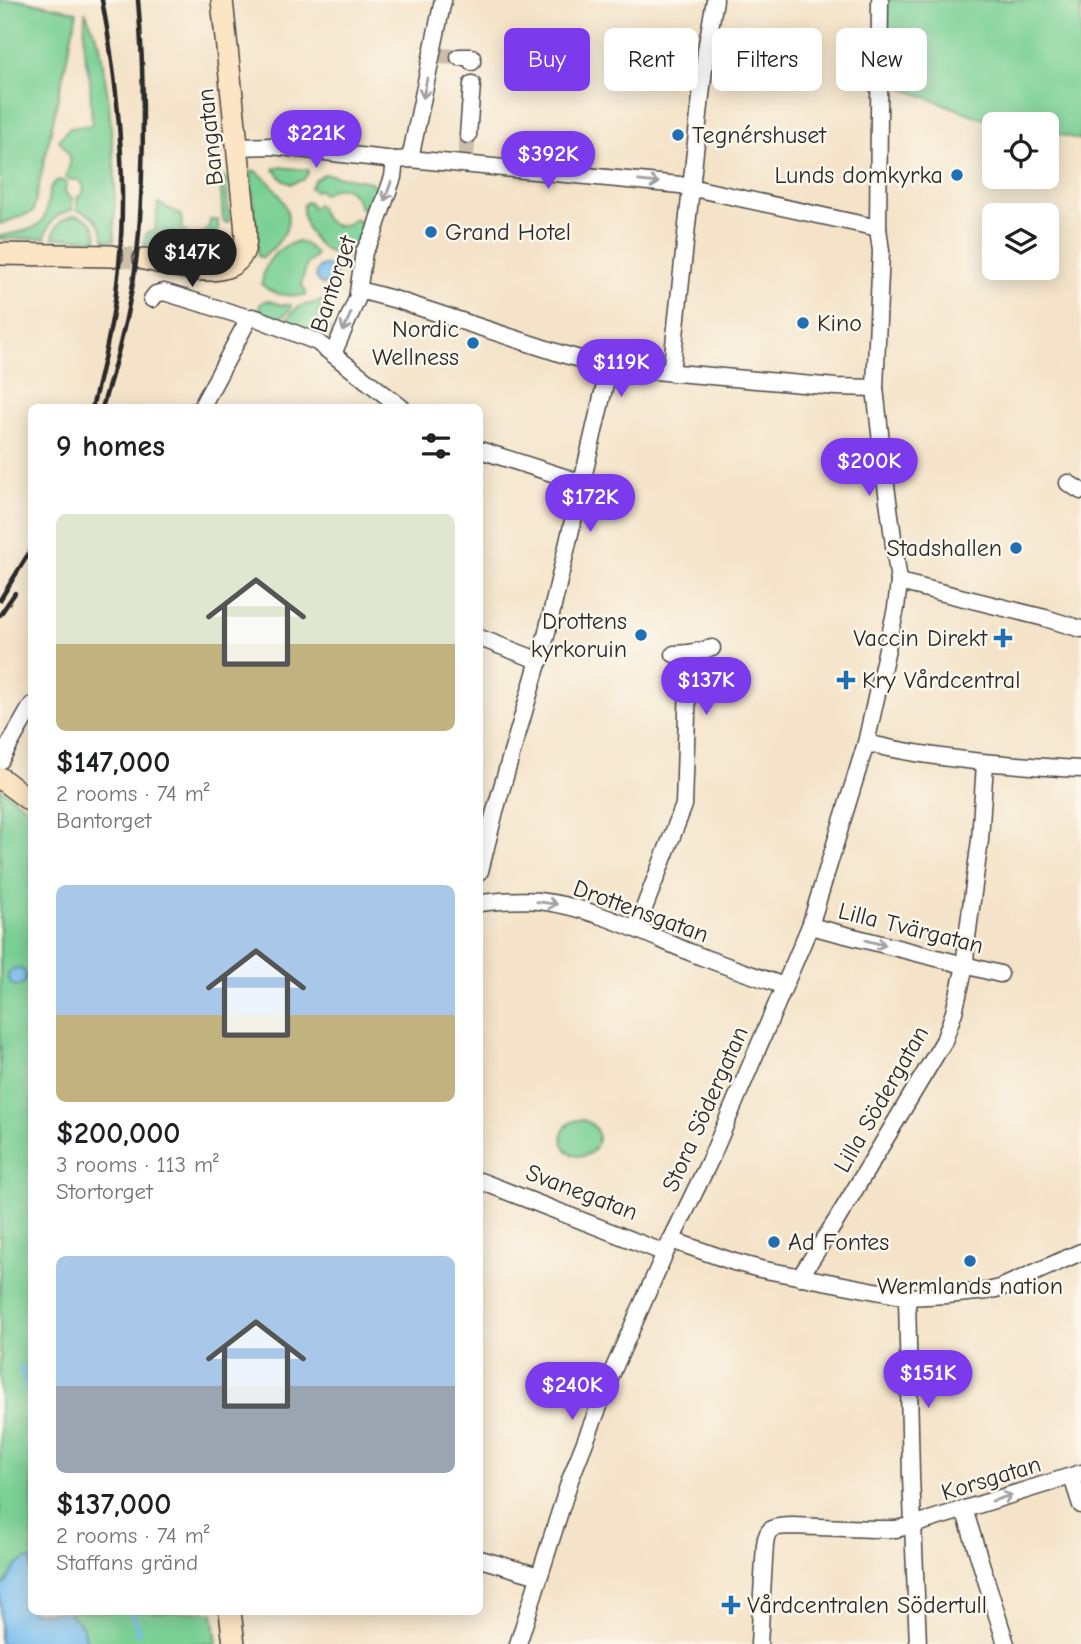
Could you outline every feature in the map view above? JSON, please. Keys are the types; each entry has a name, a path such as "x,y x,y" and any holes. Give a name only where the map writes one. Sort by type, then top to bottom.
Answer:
{"street":[{"name":"Bangatan","path":"144,259 203,270 222,269 232,265 244,246 245,231 222,0"},
{"name":"Bantorget","path":"152,299 156,294 164,292 259,319 317,342 333,354 357,299 363,252 374,233 402,160 435,55 443,0"},
{"path":"671,373 706,50 715,0"},
{"name":"Stora Södergatan","path":"518,1644 581,1449 614,1368 716,1146 810,926 866,743 896,608 899,582 875,388 881,251 878,228 880,0"},
{"path":"468,135 472,84"},
{"path":"237,146 272,146 402,160 466,160 692,187 878,228"},
{"path":"0,254 112,256"},
{"path":"359,290 397,299 562,355 609,367 875,388"},
{"path":"203,404 249,318"},
{"path":"333,354 397,404"},
{"path":"483,859 540,661 609,367"},
{"path":"483,451 583,483"},
{"path":"899,582 1081,629"},
{"path":"483,639 540,661"},
{"path":"636,929 684,805 682,653 712,648"},
{"path":"0,761 28,712"},
{"path":"866,743 935,757 1081,769"},
{"name":"Lilla Södergatan","path":"800,1277 944,1041 965,966 965,946 980,841 985,763"},
{"path":"0,778 28,799"},
{"name":"Drottensgatan","path":"483,903 515,900 568,906 784,986"},
{"name":"Lilla Tvärgatan","path":"810,926 1000,974"},
{"name":"Svanegatan","path":"483,1182 668,1246 800,1277 907,1297 960,1294 1000,1288 1081,1252"},
{"path":"907,1297 918,1644"},
{"path":"1076,1475 1081,1505"},
{"name":"Korsgatan","path":"759,1644 765,1544 770,1530 776,1527 895,1529 1076,1475"},
{"path":"964,1509 1006,1644"},
{"path":"483,1560 539,1577"},
{"path":"230,1615 234,1644"}],"green space":[{"path":"0,0 23,0 77,12 33,212 0,224"},
{"path":"885,0 1081,0 1081,140 1059,134 1059,112 982,112 982,118 909,91 927,91 927,28 885,28"},
{"path":"85,11 100,45 109,104 115,177 114,241 104,240 96,220 77,210 77,198 83,193 84,187 79,180 71,180 65,176 70,157 59,140 69,128 92,125 90,79 84,52"},
{"path":"279,167 308,170 308,174 303,180 291,184 283,180 274,169"},
{"path":"252,171 256,171 277,191 288,218 282,237 263,258 258,256"},
{"path":"325,174 371,182 376,192 371,209 360,207 354,195 346,189 336,188 324,194 319,189 315,191 310,188 315,180"},
{"path":"220,177 226,178 228,223 223,220"},
{"path":"59,180 67,182 65,190 72,198 72,210 54,219 45,238 0,239 0,236 25,231 39,224 46,213 51,188"},
{"path":"158,203 181,215 182,227 189,235 202,234 209,226 210,220 218,220 218,232 202,246 193,249 144,245 146,233 155,231"},
{"path":"310,203 312,208 317,205 320,207 325,218 333,225 344,225 354,219 363,223 359,241 352,253 333,253 318,244 305,221 303,205"},
{"path":"76,215 91,223 96,230 97,239 53,238 60,222"},
{"path":"297,242 304,243 316,253 307,264 301,284 306,295 282,295 267,289 262,285 268,263 283,247"},
{"path":"266,300 291,305 291,309 279,319 259,310 260,304"},
{"path":"326,300 328,304 320,309 317,317 322,325 330,328 331,337 324,339 286,322 298,307"},
{"path":"0,788 28,809 28,1615 213,1615 217,1644 0,1644"},
{"path":"580,1120 593,1125 598,1138 593,1151 580,1156 567,1151 562,1138 567,1125"}],"water":[{"path":"326,265 333,268 336,275 333,282 326,285 319,282 316,275 319,268"},
{"path":"17,968 23,971 26,977 23,983 17,986 11,983 8,977 11,971"},
{"path":"28,1559 28,1615 71,1615 82,1626 88,1644 0,1644 0,1586 7,1582 16,1567"}],"waterway":[{"path":"21,1367 28,1390"},
{"path":"133,1615 138,1634"}],"tunnel":[{"path":"439,56 459,57"},
{"path":"466,155 468,135"},
{"path":"112,256 144,259"}],"railway":[{"path":"93,404 114,308 122,220 118,109 102,0"},
{"path":"103,404 128,308 139,232 143,107 138,0"},
{"path":"0,600 28,554"},
{"path":"0,615 15,593"}],"place":[{"name":"Tegnérshuset","path":"678,135"},
{"name":"Lunds domkyrka","path":"957,175"},
{"name":"Grand Hotel","path":"431,232"},
{"name":"Kino","path":"803,323"},
{"name":"Nordic Wellness","path":"473,343"},
{"name":"Stadshallen","path":"1016,548"},
{"name":"Drottens kyrkoruin","path":"641,635"},
{"name":"Vaccin Direkt","path":"1003,638"},
{"name":"Kry Vårdcentral","path":"846,680"},
{"name":"Ad Fontes","path":"774,1242"},
{"name":"Wermlands nation","path":"970,1261"},
{"name":"Vårdcentralen Södertull","path":"731,1605"}]}
